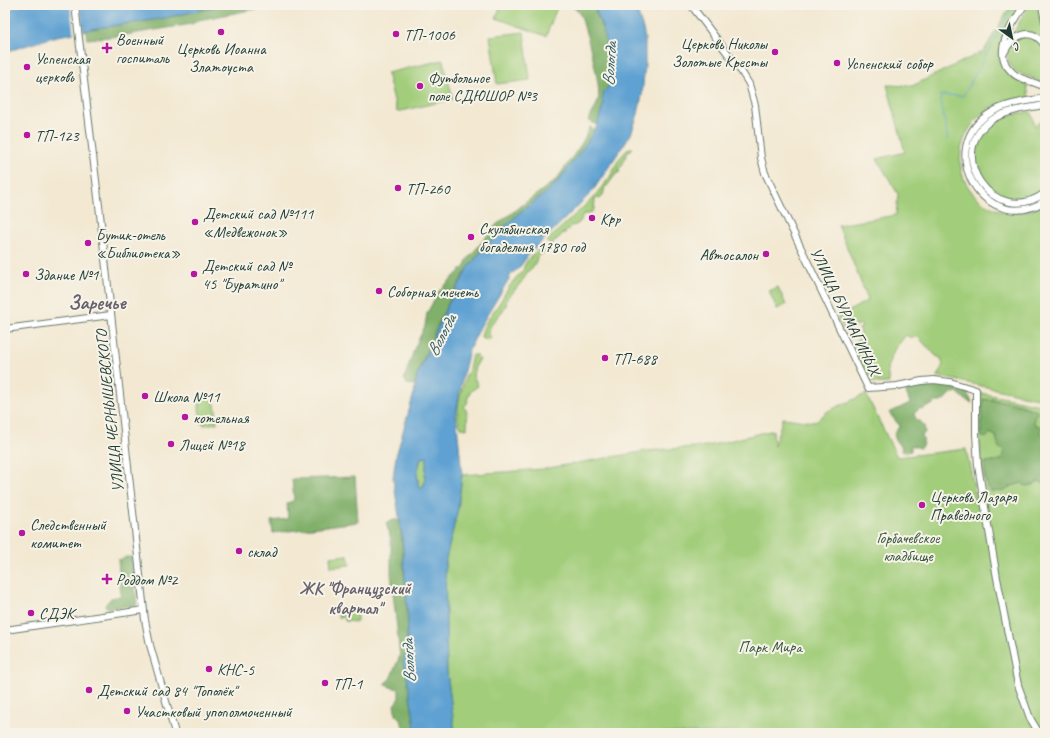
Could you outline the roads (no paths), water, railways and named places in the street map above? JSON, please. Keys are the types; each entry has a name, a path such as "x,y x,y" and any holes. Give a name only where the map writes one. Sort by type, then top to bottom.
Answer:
{"main road":[{"name":"УЛИЦА ЧЕРНЫШЕВСКОГО","path":"75,5 144,610 150,645 175,733"},
{"name":"УЛИЦА БУРМАГИНЫХ","path":"691,5 742,71 755,105 760,150 765,173 868,388 897,386 934,380 950,382 976,390 978,466 997,578 1018,685 1030,718 1039,733"},
{"path":"1024,5 1004,41 1003,56 1006,64 1013,73 1045,88"},
{"path":"1042,5 1045,22"},
{"path":"1003,56 1012,40 1024,34 1036,36 1045,46"},
{"path":"1045,98 996,117 987,124 979,134 974,142 972,152 972,163 975,174 982,186 990,194 1000,200 1022,202 1035,199 1045,192"},
{"path":"1045,105 1031,104 999,108 988,114 972,131 967,143 965,155 966,166 970,179 977,190 994,204 1007,208 1021,209 1034,206 1045,201"},
{"path":"5,330 111,316"},
{"path":"5,630 144,610"}],"water":[{"path":"27,5 224,5 160,19 91,29 57,36 5,52 5,10"},
{"name":"Вологда","path":"593,5 635,5 645,39 645,65 642,95 638,114 631,134 592,192 529,254 519,268 511,274 481,325 469,350 456,414 462,475 458,509 445,563 447,672 455,733 416,733 407,676 403,663 406,652 408,622 402,535 393,478 396,456 414,393 417,376 446,308 470,265 492,239 519,213 542,196 560,179 590,138 597,125 604,103 602,101 604,91 609,86 606,44 598,15","holes":["427,457 424,486 419,487 417,474 421,458"]}],"waterway":[{"path":"948,140 940,95 963,96 1014,5"}],"place":[{"name":"Церковь Иоанна Златоуста","path":"221,32"},
{"name":"ТП-1006","path":"396,34"},
{"name":"Военный госпиталь","path":"107,48"},
{"name":"Церковь Николы Золотые Кресты","path":"775,52"},
{"name":"Успенский собор","path":"837,63"},
{"name":"Успенская церковь","path":"27,67"},
{"name":"Футбольное поле СДЮШОР №3","path":"420,86"},
{"name":"ТП-123","path":"27,135"},
{"name":"ТП-260","path":"398,188"},
{"name":"Kpp","path":"592,218"},
{"name":"Детский сад №111 «Медвежонок»","path":"195,222"},
{"name":"Скулябинская богадельня 1780 год","path":"471,237"},
{"name":"Бутик-отель «Библиотека»","path":"88,243"},
{"name":"Автосалон","path":"766,254"},
{"name":"Здание №1","path":"26,274"},
{"name":"Детский сад № 45 \"Буратино\"","path":"194,274"},
{"name":"Соборная мечеть","path":"379,291"},
{"name":"ТП-688","path":"605,358"},
{"name":"Школа №11","path":"145,396"},
{"name":"котельная","path":"185,417"},
{"name":"Лицей №18","path":"171,444"},
{"name":"Церковь Лазаря Праведного","path":"922,505"},
{"name":"Следственный комитет","path":"22,533"},
{"name":"склад","path":"239,551"},
{"name":"Роддом №2","path":"107,579"},
{"name":"СДЭК","path":"31,613"},
{"name":"КНС-5","path":"209,669"},
{"name":"ТП-1","path":"325,683"},
{"name":"Детский сад 84 \"Тополёк\"","path":"89,690"},
{"name":"Участковый упополмоченный","path":"127,711"}],"district":[{"name":"Заречье","path":"97,302"},
{"name":"ЖК \"Французский квартал\"","path":"355,598"}],"park label":[{"name":"Горбачевское кладбище","path":"908,546"},
{"name":"Парк Мира","path":"770,646"}]}
